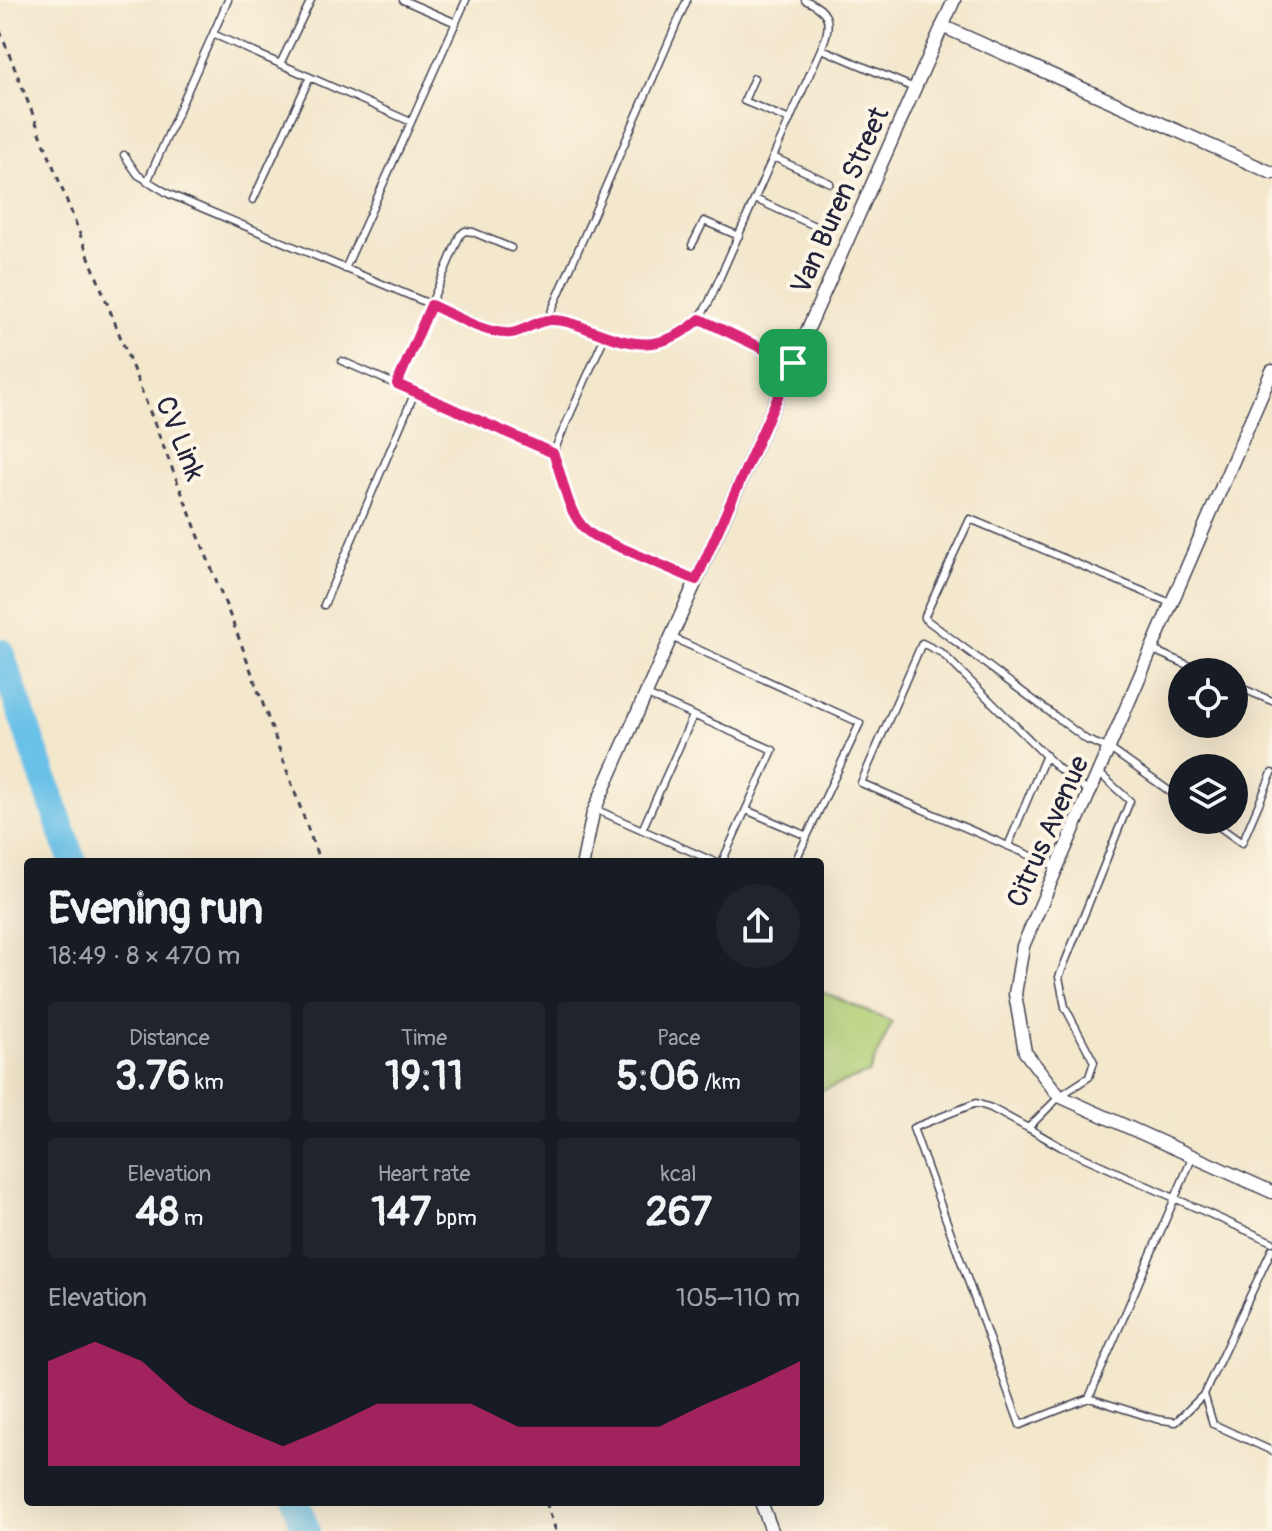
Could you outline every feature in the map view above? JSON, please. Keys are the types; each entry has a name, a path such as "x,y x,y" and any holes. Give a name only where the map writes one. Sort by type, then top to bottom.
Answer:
{"street":[{"name":"Van Buren Street","path":"584,858 595,809 954,0"},
{"path":"942,26 1272,173"},
{"name":"Citrus Avenue","path":"1272,371 1023,946 1015,994 1025,1052 1060,1096 1272,1192"},
{"path":"763,1506 772,1531"}],"lane":[{"path":"147,182 228,0"},
{"path":"280,64 311,0"},
{"path":"403,0 456,23"},
{"path":"345,269 466,0"},
{"path":"548,319 687,0"},
{"path":"124,155 138,175 169,194 496,332 513,333 548,319 569,322 628,344 648,345 670,340 700,319 822,49 830,19 826,12 805,0"},
{"path":"213,34 411,122"},
{"path":"822,49 914,88"},
{"path":"253,200 310,77"},
{"path":"754,78 744,101 790,120"},
{"path":"773,157 830,183"},
{"path":"755,199 815,226"},
{"path":"692,245 704,221 739,236"},
{"path":"397,384 460,235 465,231 473,232 511,248"},
{"path":"700,319 793,363"},
{"path":"553,453 605,336"},
{"path":"342,361 553,453 573,515 582,529 696,580"},
{"path":"324,605 415,392"},
{"path":"1168,790 1110,749 1087,740 924,618 970,519 1173,604"},
{"path":"671,637 860,723 797,858"},
{"path":"1057,867 861,783 922,643 942,653 1058,768 1090,793"},
{"path":"1153,650 1172,658"},
{"path":"1248,691 1272,701"},
{"path":"646,695 773,750 724,858"},
{"path":"642,830 693,716"},
{"path":"1008,846 1046,755"},
{"path":"1028,1128 1060,1096 1089,1077 1094,1062 1065,1007 1059,977 1130,801 1099,773"},
{"path":"1248,829 1272,773"},
{"path":"595,809 706,858"},
{"path":"746,810 807,836"},
{"path":"1229,834 1242,843 1246,834"},
{"path":"1272,1242 1061,1147 991,1108 976,1103 913,1128 1020,1425 1089,1398 1156,1419 1176,1422 1204,1394 1272,1249"},
{"path":"1089,1398 1193,1156"},
{"path":"1204,1394 1213,1424 1272,1451"}],"path":[{"name":"CV Link","path":"0,31 242,646 319,858"},
{"path":"547,1506 556,1531"}],"green space":[{"path":"824,993 892,1022 869,1073 824,1090"}],"waterway":[{"path":"0,652 72,858"},
{"path":"297,1506 306,1531"}],"route":[{"path":"431,305 496,332 513,333 548,319 569,322 628,344 648,345 670,340 700,319 793,363 696,580 582,529 573,515 553,453 397,384 431,305"}]}
